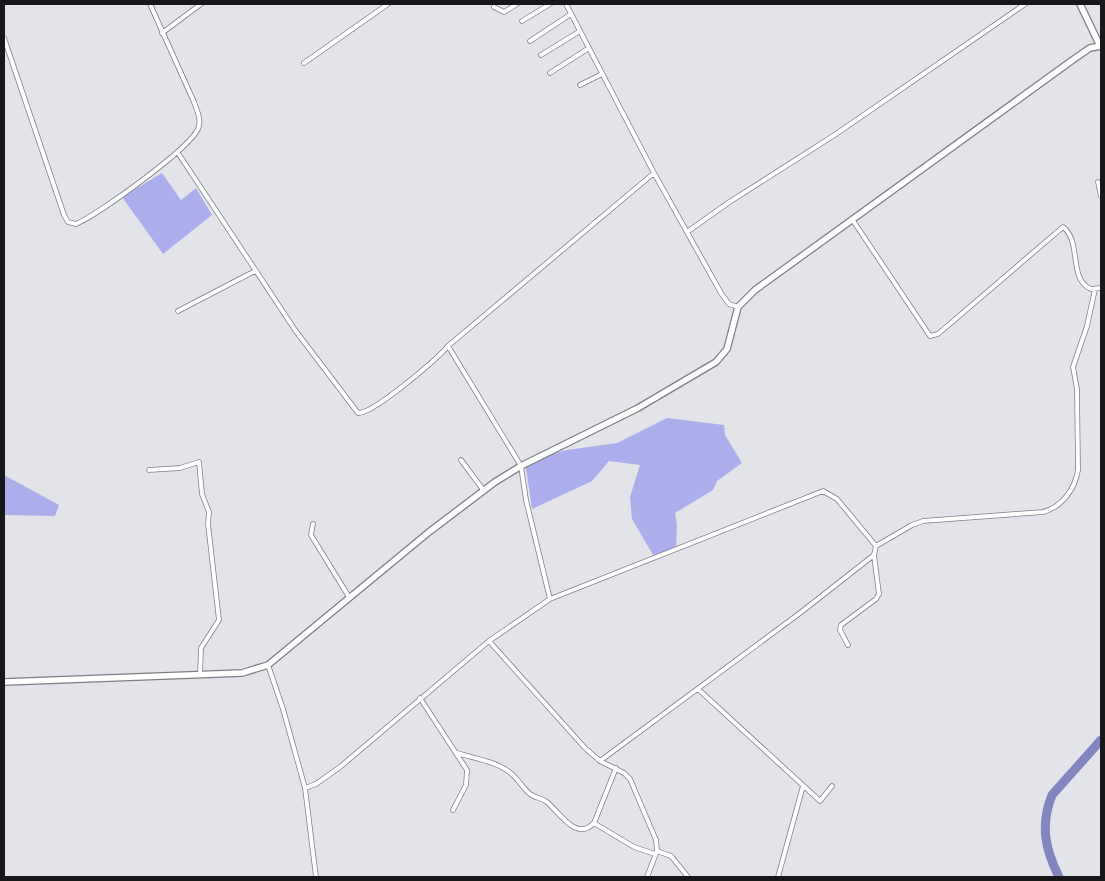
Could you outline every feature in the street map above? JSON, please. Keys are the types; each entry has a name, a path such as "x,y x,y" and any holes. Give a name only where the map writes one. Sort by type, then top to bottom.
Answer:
{"street":[{"path":"4,38 64,215 70,224 82,221 178,153 196,132 200,119 150,4"},
{"path":"162,32 201,4"},
{"path":"304,64 388,4"},
{"path":"494,7 504,12 517,4"},
{"path":"522,21 550,4"},
{"path":"566,4 654,173 725,300 738,307"},
{"path":"687,232 728,203 836,134 1024,4"},
{"path":"4,682 252,672 268,666 349,597 484,491 521,466 638,408 716,362 727,349 738,307 755,290 1074,59 1090,48 1101,46 1080,4"},
{"path":"530,41 571,14"},
{"path":"541,55 580,30"},
{"path":"550,73 589,48"},
{"path":"580,85 602,74"},
{"path":"178,153 254,271 295,330 358,413 363,413 385,399 654,173"},
{"path":"1098,182 1101,196"},
{"path":"852,219 930,336 938,334 1063,227 1071,238 1080,279 1086,287 1101,288"},
{"path":"178,311 254,271"},
{"path":"848,645 840,630 841,625 876,599 879,594 874,555 876,546 912,524 1043,512 1058,505 1070,492 1076,480 1078,470 1077,389 1073,367 1087,326 1095,289"},
{"path":"448,346 521,466 526,500 550,599"},
{"path":"461,460 484,491"},
{"path":"149,470 180,468 199,462 202,494 209,512 208,524 219,620 201,648 200,675"},
{"path":"305,788 316,784 340,767 489,641 550,599 823,491 837,499 876,546"},
{"path":"313,524 311,535 349,597"},
{"path":"600,761 874,555"},
{"path":"489,641 585,748 600,761 616,768 630,779 653,832 656,852 647,877"},
{"path":"268,666 283,709 305,788 316,877"},
{"path":"698,689 820,802 832,786"},
{"path":"420,698 467,770 467,781 453,810"},
{"path":"457,753 507,770 529,793 547,802 560,818 573,827 588,828 594,823 616,768"},
{"path":"778,877 803,786"},
{"path":"594,823 628,844 671,856 688,877"}],"shaded area":[{"path":"162,173 181,200 196,188 212,215 163,254 122,197"},
{"path":"667,418 724,425 725,435 742,463 717,481 713,490 675,513 677,524 676,549 653,555 632,519 630,497 640,465 609,461 592,481 532,509 525,461 567,450 617,443"},
{"path":"4,475 59,505 55,516 4,515"}],"waterway":[{"path":"1059,877 1047,847 1045,827 1048,806 1052,795 1101,740"}]}
